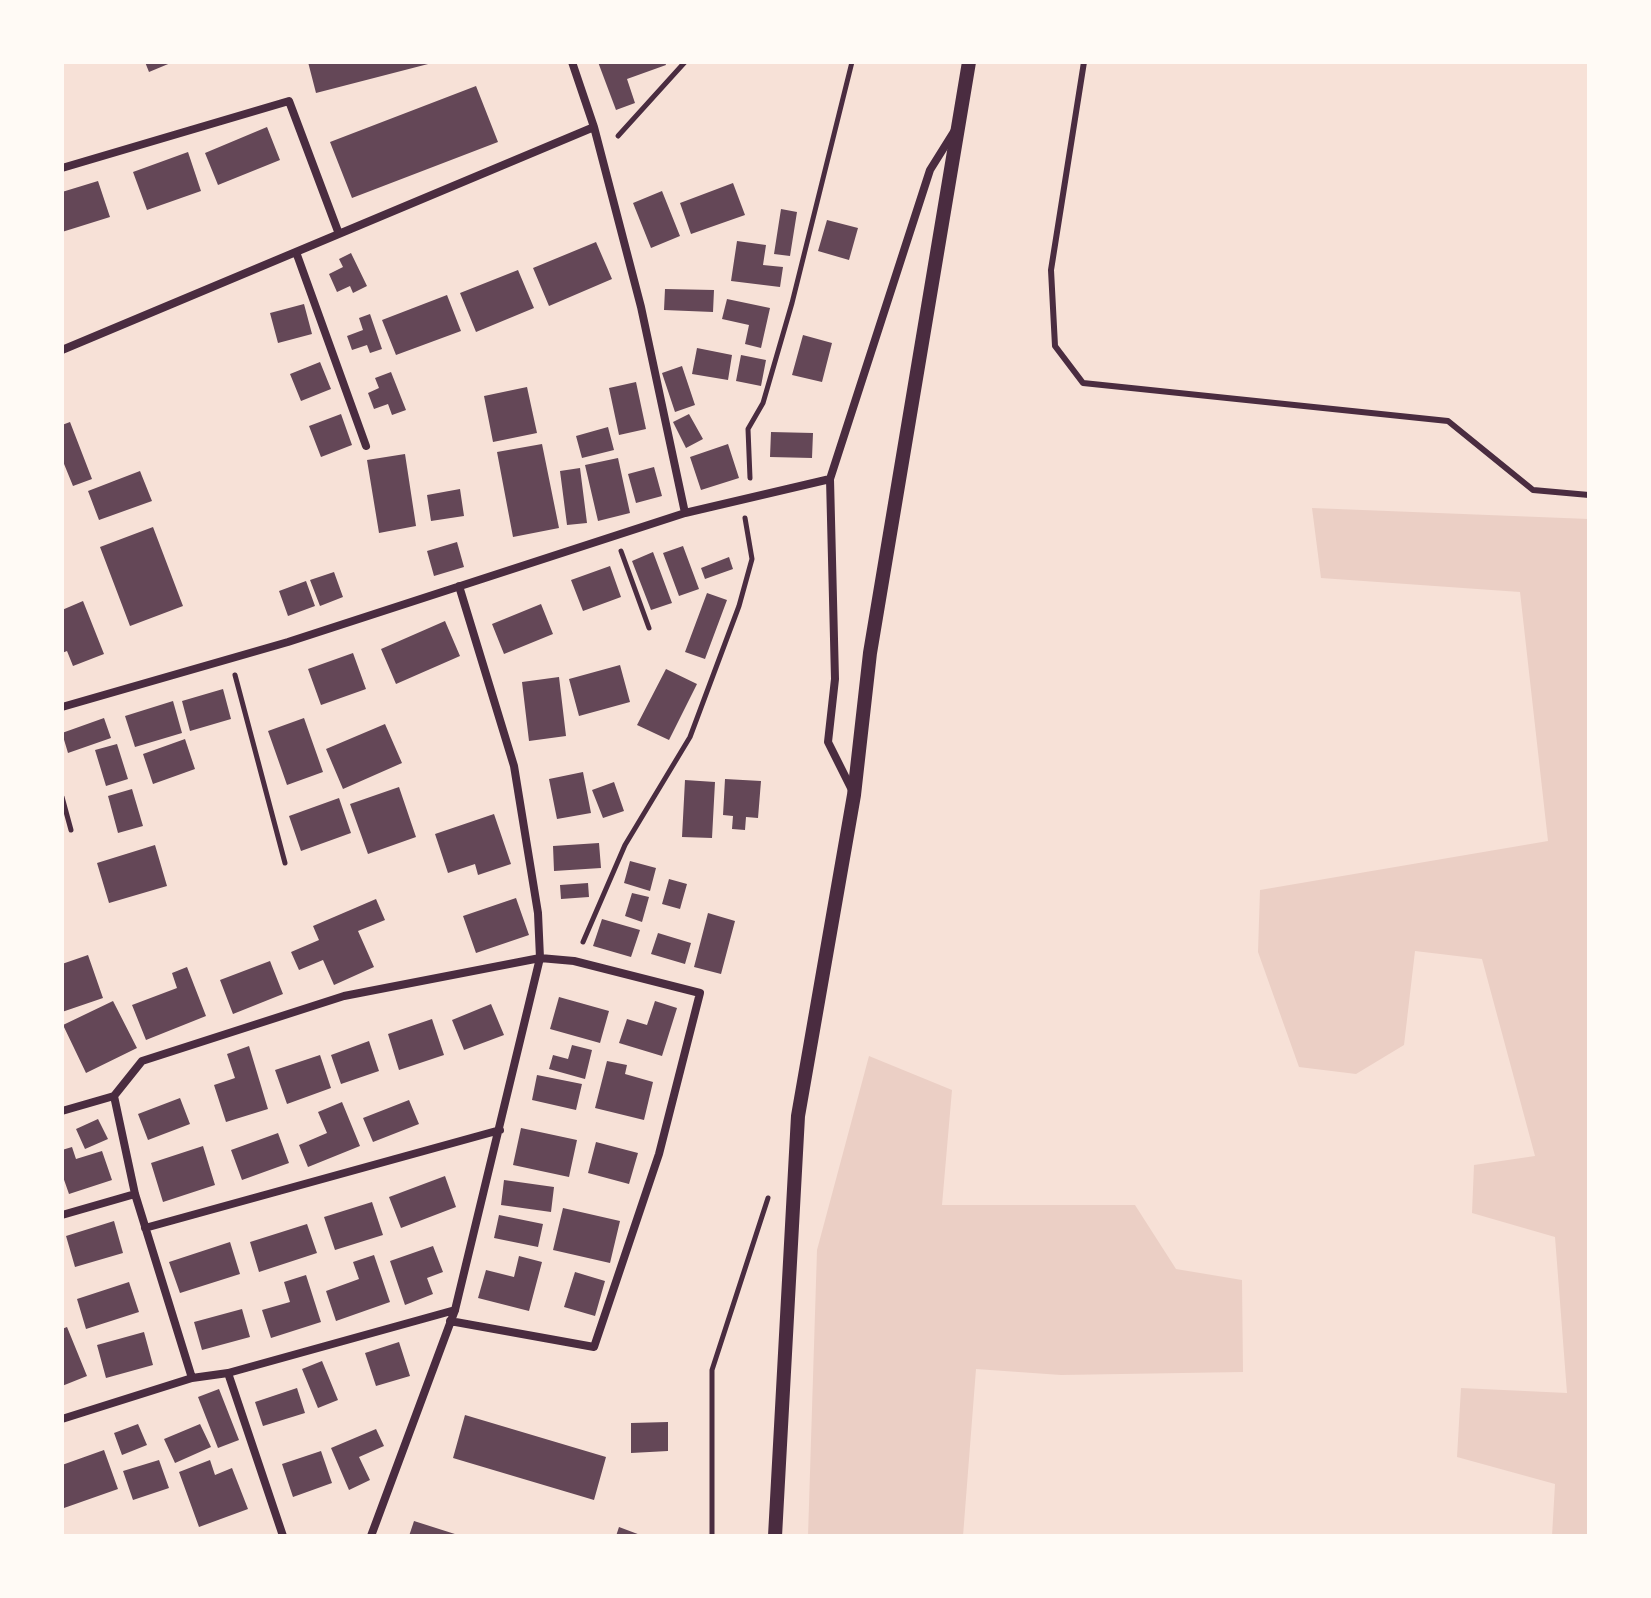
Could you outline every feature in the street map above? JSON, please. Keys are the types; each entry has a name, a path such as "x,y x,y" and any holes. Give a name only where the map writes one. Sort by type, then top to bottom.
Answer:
{"street":[{"path":"572,62 594,127 641,307 685,513"},
{"path":"775,1536 798,1116 854,795 870,653 969,62"},
{"path":"62,168 289,101 339,234"},
{"path":"854,795 828,742 835,679 830,479 930,170 960,121"},
{"path":"62,350 594,127"},
{"path":"296,252 366,446"},
{"path":"62,707 231,659 685,513 830,479"},
{"path":"371,1536 455,1310 540,958 538,913 514,766 459,586"},
{"path":"62,1111 114,1096 142,1061 344,996 540,958 574,961 700,993 659,1154 594,1347 450,1321"},
{"path":"114,1096 135,1194 192,1378"},
{"path":"145,1228 500,1130"},
{"path":"62,1215 135,1194"},
{"path":"62,1419 192,1378 228,1373 455,1310"},
{"path":"228,1373 283,1536"}],"lane":[{"path":"1084,62 1051,270 1055,346 1083,383 1448,421 1533,490 1589,495"}],"path":[{"path":"601,155 685,62"},
{"path":"574,961 625,845 690,737 739,606 752,559 747,498 748,429 763,403 792,303 852,62"},
{"path":"615,535 649,628"},
{"path":"231,659 285,863"},
{"path":"62,797 71,830"},
{"path":"712,1536 712,1370 771,1190"}],"shaded area":[{"path":"1312,508 1589,519 1589,1536 1552,1536 1555,1484 1457,1457 1461,1388 1567,1393 1555,1237 1472,1213 1474,1165 1535,1156 1482,959 1415,951 1404,1045 1356,1074 1299,1067 1258,952 1260,890 1548,841 1520,592 1321,578"},
{"path":"869,1056 952,1090 942,1205 1135,1205 1176,1269 1242,1280 1243,1372 1061,1375 976,1369 963,1536 808,1536 817,1250"}],"building":[{"path":"145,62 173,62 149,72"},
{"path":"308,62 432,62 432,63 316,93"},
{"path":"598,62 665,62 666,65 627,79 635,103 616,110"},
{"path":"476,86 498,142 352,198 330,142"},
{"path":"267,127 280,160 218,185 205,153"},
{"path":"188,152 201,191 147,210 133,172"},
{"path":"98,181 110,217 62,232 62,192"},
{"path":"733,183 745,215 691,234 680,203"},
{"path":"662,191 680,236 651,248 633,203"},
{"path":"781,209 797,212 790,256 774,254"},
{"path":"827,220 858,228 849,260 818,251"},
{"path":"737,241 766,245 763,265 783,267 780,287 731,281"},
{"path":"596,242 612,279 549,306 533,268"},
{"path":"351,253 367,286 353,293 350,286 337,292 329,274 343,267 339,259"},
{"path":"518,270 534,308 476,332 460,293"},
{"path":"665,289 714,290 713,312 664,310"},
{"path":"447,295 461,331 396,355 382,320"},
{"path":"727,299 770,308 761,348 745,344 749,325 722,319"},
{"path":"304,304 312,334 278,343 270,313"},
{"path":"370,314 382,349 370,353 367,345 352,350 347,336 363,330 359,318"},
{"path":"803,335 832,343 822,382 792,375"},
{"path":"697,348 732,355 728,380 692,374"},
{"path":"741,355 766,360 761,386 736,381"},
{"path":"320,362 331,389 301,401 290,374"},
{"path":"682,366 695,405 675,412 662,373"},
{"path":"391,372 406,410 392,415 388,404 374,409 368,393 379,388 375,378"},
{"path":"636,382 646,429 619,435 609,388"},
{"path":"527,387 537,433 493,442 484,396"},
{"path":"341,414 352,445 321,457 309,426"},
{"path":"689,414 703,439 686,448 673,422"},
{"path":"70,422 92,479 73,486 62,459 62,425"},
{"path":"608,427 614,450 582,458 576,436"},
{"path":"771,432 813,433 812,458 770,457"},
{"path":"542,444 559,528 513,537 497,452"},
{"path":"728,444 739,478 701,490 690,457"},
{"path":"405,454 416,526 379,533 367,460"},
{"path":"618,458 630,513 598,521 585,465"},
{"path":"654,467 662,496 636,503 628,474"},
{"path":"580,468 587,523 567,525 560,471"},
{"path":"140,471 152,501 99,520 88,491"},
{"path":"460,489 464,516 431,521 427,495"},
{"path":"153,527 183,606 130,626 100,547"},
{"path":"457,542 464,567 434,576 427,551"},
{"path":"683,546 699,589 679,596 663,553"},
{"path":"653,552 672,603 651,610 632,561"},
{"path":"729,557 733,569 705,579 701,568"},
{"path":"610,566 621,597 583,611 571,580"},
{"path":"334,572 343,597 320,606 310,580"},
{"path":"306,581 315,606 288,616 279,591"},
{"path":"707,593 727,600 705,659 685,652"},
{"path":"83,601 104,654 73,666 67,651 62,653 62,610"},
{"path":"541,604 553,634 504,654 492,624"},
{"path":"445,621 460,656 396,684 381,649"},
{"path":"353,653 366,689 321,705 308,669"},
{"path":"620,665 630,702 579,716 569,679"},
{"path":"666,669 697,684 669,740 637,725"},
{"path":"559,677 566,736 529,741 522,682"},
{"path":"223,689 231,719 190,731 182,701"},
{"path":"173,701 182,733 135,747 125,716"},
{"path":"104,718 111,738 68,753 62,733"},
{"path":"304,718 323,772 287,785 268,731"},
{"path":"385,724 402,763 343,789 326,749"},
{"path":"185,739 195,769 153,784 143,754"},
{"path":"117,744 128,779 106,786 95,750"},
{"path":"583,772 591,813 557,819 549,779"},
{"path":"725,779 761,781 758,818 746,817 745,830 732,829 733,816 723,815"},
{"path":"685,780 715,782 712,838 682,837"},
{"path":"614,782 624,811 603,818 592,790"},
{"path":"399,787 416,837 368,854 350,804"},
{"path":"132,789 143,826 118,833 108,796"},
{"path":"339,798 351,833 301,851 289,816"},
{"path":"494,814 511,864 478,875 475,864 448,873 435,834"},
{"path":"599,843 601,868 554,871 553,846"},
{"path":"155,845 167,886 109,903 97,863"},
{"path":"630,861 656,868 650,891 624,883"},
{"path":"669,879 687,884 680,909 662,904"},
{"path":"588,883 589,897 561,899 560,885"},
{"path":"632,893 649,897 642,922 625,916"},
{"path":"516,898 529,935 476,953 463,916"},
{"path":"376,899 385,920 358,931 374,967 334,985 323,960 299,970 291,952 319,940 313,926"},
{"path":"708,913 735,921 721,974 694,967"},
{"path":"602,919 640,930 631,957 593,946"},
{"path":"658,933 691,943 685,964 651,954"},
{"path":"88,955 103,998 62,1012 62,964"},
{"path":"270,961 283,994 233,1014 220,980"},
{"path":"187,967 206,1016 146,1040 132,1005 177,988 172,973"},
{"path":"559,997 609,1011 600,1043 550,1029"},
{"path":"113,1001 137,1048 86,1073 63,1025"},
{"path":"655,1001 677,1008 662,1056 619,1043 627,1019 647,1025"},
{"path":"491,1004 504,1035 464,1050 452,1020"},
{"path":"432,1019 444,1055 399,1070 388,1034"},
{"path":"369,1041 379,1071 341,1084 331,1055"},
{"path":"572,1045 592,1050 585,1079 549,1069 553,1055 568,1059"},
{"path":"249,1046 268,1109 226,1122 214,1085 235,1078 227,1054"},
{"path":"320,1055 331,1088 287,1104 275,1070"},
{"path":"607,1061 627,1065 625,1074 653,1082 644,1120 595,1108"},
{"path":"537,1075 582,1084 576,1110 532,1100"},
{"path":"180,1098 190,1124 148,1140 138,1114"},
{"path":"409,1100 419,1124 373,1142 363,1118"},
{"path":"342,1102 360,1146 308,1167 299,1145 327,1133 318,1112"},
{"path":"98,1119 108,1139 85,1149 76,1129"},
{"path":"521,1128 577,1140 569,1177 513,1165"},
{"path":"278,1133 289,1163 242,1180 231,1150"},
{"path":"596,1142 638,1153 629,1184 588,1173"},
{"path":"203,1146 215,1185 163,1202 151,1163"},
{"path":"72,1147 76,1159 102,1151 112,1180 69,1194 62,1174 62,1150"},
{"path":"445,1176 456,1207 401,1228 389,1197"},
{"path":"504,1180 554,1187 551,1212 501,1205"},
{"path":"372,1202 383,1235 335,1250 324,1217"},
{"path":"563,1208 620,1221 610,1263 553,1250"},
{"path":"499,1215 543,1224 538,1247 494,1238"},
{"path":"114,1221 123,1253 75,1267 66,1236"},
{"path":"307,1224 317,1253 259,1272 250,1242"},
{"path":"230,1242 240,1274 180,1293 169,1262"},
{"path":"433,1246 443,1272 427,1278 433,1294 405,1305 390,1261"},
{"path":"374,1255 390,1302 336,1321 326,1291 359,1279 353,1262"},
{"path":"519,1256 542,1262 529,1311 478,1298 486,1270 514,1277"},
{"path":"575,1272 605,1281 595,1316 564,1307"},
{"path":"306,1275 321,1322 271,1338 262,1310 290,1302 284,1282"},
{"path":"129,1282 139,1312 86,1329 77,1299"},
{"path":"242,1309 250,1337 202,1350 194,1322"},
{"path":"67,1327 87,1376 62,1386 62,1329"},
{"path":"144,1332 153,1365 106,1378 97,1345"},
{"path":"399,1342 410,1376 376,1386 365,1353"},
{"path":"322,1361 338,1400 318,1408 302,1369"},
{"path":"297,1388 305,1413 263,1426 255,1402"},
{"path":"219,1389 239,1440 218,1448 198,1397"},
{"path":"465,1415 606,1457 594,1500 453,1458"},
{"path":"668,1422 668,1451 631,1453 631,1423"},
{"path":"138,1424 147,1445 122,1455 114,1433"},
{"path":"200,1424 211,1447 175,1463 164,1439"},
{"path":"376,1429 384,1446 359,1457 370,1480 349,1490 331,1448"},
{"path":"104,1450 118,1489 64,1508 62,1465"},
{"path":"321,1451 332,1483 293,1497 282,1464"},
{"path":"159,1460 169,1488 133,1500 123,1471"},
{"path":"210,1460 215,1475 232,1468 248,1509 199,1527 179,1472"},
{"path":"414,1521 458,1535 458,1536 409,1536"},
{"path":"619,1527 643,1536 616,1536"}]}
